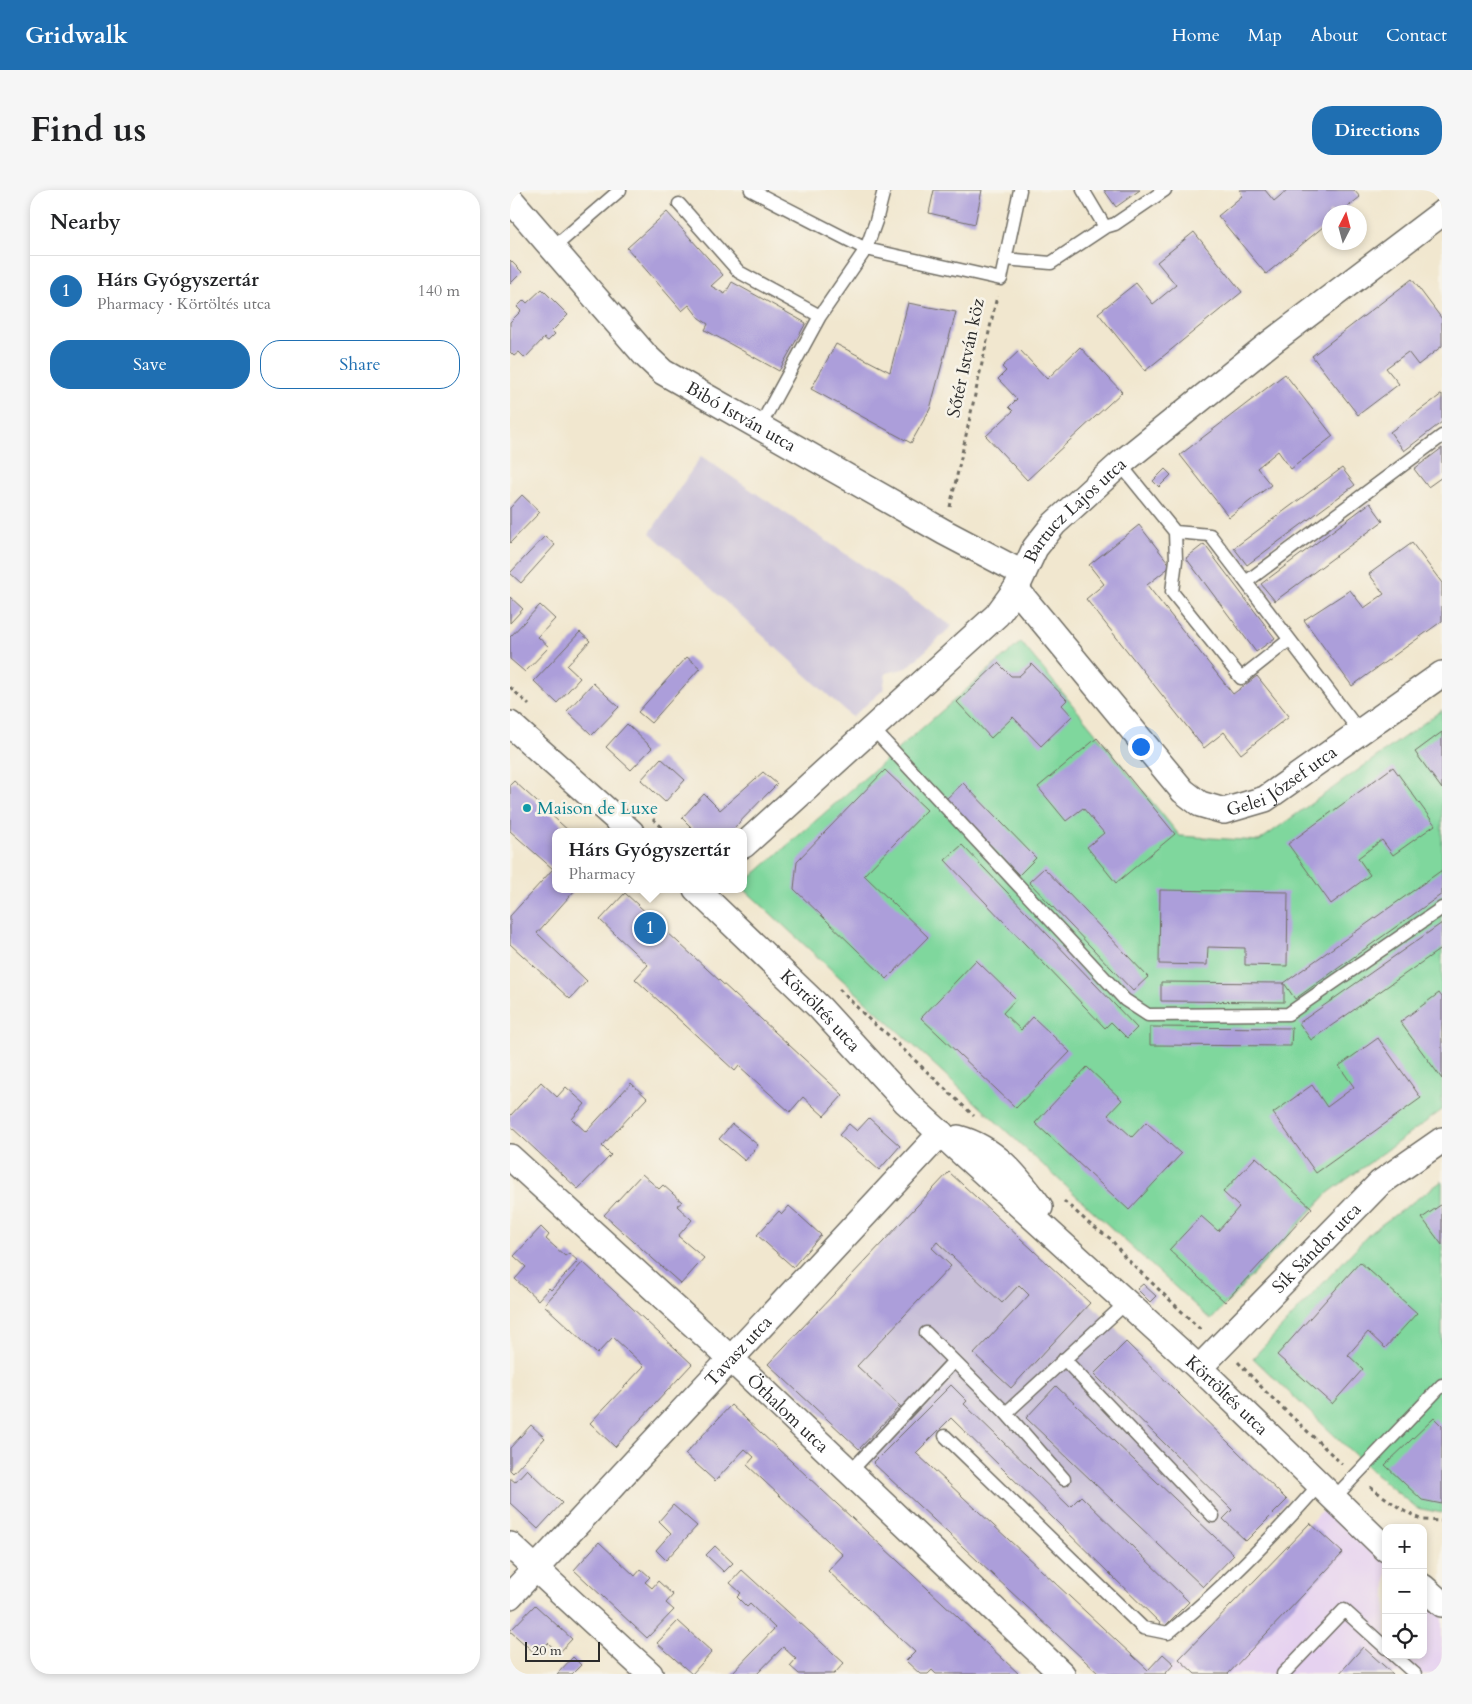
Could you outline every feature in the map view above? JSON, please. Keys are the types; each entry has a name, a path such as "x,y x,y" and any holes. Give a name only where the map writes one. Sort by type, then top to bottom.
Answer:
{"street":[{"name":"Bibó István utca","path":"510,199 645,355 663,372 944,532 1019,581"},
{"name":"Bartucz Lajos utca","path":"747,842 873,730 997,615 1019,581 1035,548 1054,524 1120,464 1269,344 1442,213"},
{"name":"Gelei József utca","path":"1019,581 1182,791 1200,804 1224,811 1265,799 1442,674"},
{"path":"511,726 626,828"},
{"name":"Körtöltés utca","path":"700,893 820,1008 906,1102 941,1133 973,1143 997,1158 1013,1172 1043,1211 1063,1244 1199,1368 1382,1545"},
{"name":"Tavasz utca","path":"510,1596 941,1133"},
{"name":"Sík Sándor utca","path":"1199,1368 1380,1184 1442,1140"},
{"name":"Öthalom utca","path":"510,1157 731,1359 1062,1674"},
{"path":"510,1545 650,1674"}],"lane":[{"path":"553,248 620,190"},
{"path":"751,190 866,249 1001,279"},
{"path":"759,428 820,316 866,249 876,222 884,190"},
{"name":"Sőtér István köz","path":"1001,279 1020,190"},
{"path":"1083,190 1106,227"},
{"path":"1005,259 1051,263 1106,227 1115,224 1165,190"},
{"path":"679,204 740,272 820,316"},
{"path":"1246,582 1442,436"},
{"path":"1120,464 1175,532 1176,560 1172,592 1241,678 1289,640"},
{"path":"1175,532 1210,535 1360,732"},
{"path":"873,730 1125,1000 1148,1015 1288,1014 1442,908"},
{"path":"1006,1413 1126,1303"},
{"path":"926,1333 1006,1413 1064,1479"},
{"path":"1064,1359 1212,1516"},
{"path":"850,1472 954,1361"},
{"path":"945,1436 1143,1628 1168,1633 1198,1607 1297,1510 1326,1491 1355,1476 1442,1385"},
{"path":"1283,1674 1344,1610 1382,1644"},
{"path":"1398,1659 1415,1674"}],"path":[{"name":"Sőtér István köz","path":"944,532 1001,279"},
{"path":"832,982 868,1016 876,1027 886,1033 979,1120"},
{"path":"1063,1199 1091,1225 1111,1239 1124,1256 1218,1348 1245,1367 1266,1392 1355,1476 1404,1511 1423,1520 1440,1521"}],"shaded area":[{"path":"701,456 952,626 907,668 886,673 883,690 852,717 650,533"},
{"path":"949,1172 1090,1303 1287,1500 1164,1627 951,1418 890,1479 768,1364"},
{"path":"1334,1498 1382,1546 1382,1659 1427,1659 1427,1591 1442,1604 1442,1674 1165,1674"}],"green space":[{"path":"1021,642 1180,836 1259,841 1442,710 1442,1110 1328,1193 1211,1320 747,892 747,880"},
{"path":"1442,1181 1442,1513 1416,1508 1375,1474 1253,1358 1371,1232"}],"building":[{"path":"934,190 982,190 975,224 929,213"},
{"path":"1104,190 1140,190 1116,207"},
{"path":"1240,190 1265,190 1274,201 1287,190 1354,190 1360,197 1350,205 1322,205 1322,228 1266,274 1218,216 1242,196"},
{"path":"667,212 723,275 711,286 725,294 732,282 806,323 779,371 705,330 708,324 699,318 689,305 682,311 627,248"},
{"path":"1194,232 1242,292 1145,371 1098,313 1136,283 1153,304 1176,285 1157,262"},
{"path":"510,260 522,272 510,284"},
{"path":"1412,279 1442,319 1442,346 1418,365 1408,352 1386,368 1399,384 1358,415 1312,356"},
{"path":"542,289 568,315 552,331 555,334 548,341 544,338 525,358 519,352 514,356 510,352 510,322 521,311 517,307 524,300 527,303"},
{"path":"908,303 956,312 930,409 911,443 811,389 836,344 890,372"},
{"path":"1080,347 1122,392 1027,480 986,436 1013,411 1009,407 1017,399 998,379 1006,371 1002,367 1020,350 1047,379"},
{"path":"1285,374 1333,436 1291,469 1278,451 1257,468 1271,485 1229,517 1180,455"},
{"path":"1442,394 1442,422 1404,451 1390,432"},
{"path":"1442,448 1442,477 1428,487 1414,469"},
{"path":"1342,468 1355,485 1247,565 1234,548"},
{"path":"1165,469 1171,475 1159,487 1153,481"},
{"path":"522,495 540,512 510,543 510,508"},
{"path":"1370,503 1383,521 1275,601 1261,584"},
{"path":"1139,525 1171,566 1147,585 1233,694 1257,676 1289,716 1241,754 1224,732 1204,748 1086,599 1104,584 1089,565"},
{"path":"545,536 555,545 521,583 510,573"},
{"path":"1412,543 1442,583 1442,621 1352,686 1304,620 1350,590 1364,608 1384,594 1369,574"},
{"path":"1204,544 1275,638 1256,652 1186,558"},
{"path":"510,597 523,609 510,623"},
{"path":"540,605 555,619 538,637 549,647 525,672 510,659 510,637"},
{"path":"580,632 590,641 567,666 580,678 557,703 534,681"},
{"path":"687,657 700,668 651,723 638,712"},
{"path":"998,663 1011,676 1019,676 1032,664 1067,700 1062,705 1072,716 1041,746 1013,717 991,738 957,702"},
{"path":"593,683 619,707 592,735 567,711"},
{"path":"627,724 652,748 631,770 606,747"},
{"path":"1442,732 1442,789 1415,752"},
{"path":"1097,738 1175,834 1116,883 1087,847 1104,833 1083,808 1066,821 1038,787"},
{"path":"661,758 685,780 665,802 641,780"},
{"path":"1393,767 1435,825 1393,855 1382,840 1358,858 1370,875 1331,904 1288,844"},
{"path":"885,770 927,810 864,875 928,937 887,979 794,889 797,861"},
{"path":"763,772 777,784 734,828 692,828 682,818 704,794 720,810"},
{"path":"514,781 566,828 552,828 552,868 510,831 510,785"},
{"path":"963,783 1036,858 1019,875 945,800"},
{"path":"962,845 1137,1028 1127,1038 1111,1022 1105,1028 945,860"},
{"path":"1044,868 1148,977 1133,991 1029,882"},
{"path":"552,870 552,893 572,893 537,933 587,981 570,999 510,944 510,916"},
{"path":"1442,870 1442,894 1295,999 1284,983"},
{"path":"1160,890 1288,892 1287,966 1245,965 1245,948 1208,947 1207,965 1159,964"},
{"path":"625,893 843,1095 824,1116 803,1097 790,1112 739,1066 735,1071 635,979 648,965 600,920"},
{"path":"1442,923 1442,948 1311,1040 1299,1023"},
{"path":"976,960 1016,999 1003,1013 1021,1030 1033,1017 1070,1052 1016,1108 921,1018"},
{"path":"1161,982 1284,983 1284,1002 1161,1001"},
{"path":"1439,993 1442,997 1442,1079 1400,1022"},
{"path":"1150,1027 1292,1028 1291,1046 1150,1045"},
{"path":"1378,1038 1421,1098 1316,1173 1273,1113 1312,1085 1327,1107 1354,1087 1339,1066"},
{"path":"1087,1067 1122,1100 1108,1115 1132,1137 1146,1122 1181,1154 1129,1210 1035,1123"},
{"path":"541,1082 557,1097 566,1087 585,1104 572,1119 586,1132 631,1083 647,1098 602,1146 611,1155 578,1189 510,1126 510,1116"},
{"path":"869,1118 900,1146 879,1170 839,1135 849,1124 857,1131"},
{"path":"732,1124 758,1145 745,1161 719,1139"},
{"path":"1256,1157 1312,1208 1225,1302 1169,1250 1201,1216 1218,1231 1239,1207 1223,1192"},
{"path":"949,1172 1090,1303 1011,1388 974,1354 1029,1295 1019,1285 1002,1303 937,1242 932,1248 951,1266 857,1366 900,1406 859,1449 768,1364"},
{"path":"642,1174 659,1189 663,1185 682,1202 677,1206 692,1220 678,1236 704,1258 681,1284 604,1215"},
{"path":"1442,1204 1442,1245 1422,1218"},
{"path":"789,1206 821,1235 793,1267 757,1235 779,1211 782,1214"},
{"path":"541,1227 549,1235 546,1239 565,1256 569,1253 578,1261 551,1290 549,1288 538,1300 515,1279 526,1267 514,1256"},
{"path":"583,1262 692,1364 615,1447 590,1423 644,1366 613,1337 597,1354 544,1305"},
{"path":"1360,1262 1417,1313 1385,1348 1368,1332 1348,1355 1363,1369 1332,1404 1277,1355"},
{"path":"1143,1284 1156,1296 1150,1302 1137,1289"},
{"path":"1126,1342 1287,1500 1246,1541 1223,1519 1232,1510 1094,1374"},
{"path":"951,1385 967,1401 964,1404 1070,1507 1081,1496 1189,1602 1164,1627 951,1418 916,1453 1148,1670 1163,1654 1174,1664 1165,1674 1099,1674 873,1463"},
{"path":"1056,1386 1234,1555 1203,1587 1026,1418"},
{"path":"731,1405 1019,1674 936,1674 932,1670 928,1674 920,1674 906,1661 915,1652 828,1571 843,1555 747,1465 754,1457 745,1449 715,1481 685,1454"},
{"path":"1434,1418 1442,1426 1442,1504 1422,1500 1385,1465"},
{"path":"531,1425 545,1438 513,1473 510,1470 510,1448"},
{"path":"527,1469 562,1503 538,1529 510,1503 510,1478 515,1482"},
{"path":"673,1505 697,1526 666,1560 656,1550 671,1533 659,1521"},
{"path":"1310,1523 1343,1553 1228,1674 1195,1674 1179,1659"},
{"path":"599,1542 635,1576 641,1569 650,1577 645,1582 652,1588 658,1581 673,1595 666,1603 674,1610 647,1638 574,1570"},
{"path":"715,1546 733,1563 724,1572 706,1555"},
{"path":"742,1570 844,1663 834,1674 799,1674 790,1666 796,1659 783,1647 757,1674 731,1674 775,1628 750,1604 747,1607 737,1597 741,1593 730,1583"},
{"path":"535,1605 572,1639 559,1653 548,1643 537,1655 510,1631"},
{"path":"678,1621 712,1652 692,1674 657,1643"},
{"path":"1363,1647 1393,1674 1339,1674"},
{"path":"573,1657 581,1665 572,1674 557,1674"}],"place":[{"name":"Maison de Luxe","path":"527,808"},
{"name":"Hárs Gyógyszertár","path":"650,928"}]}
